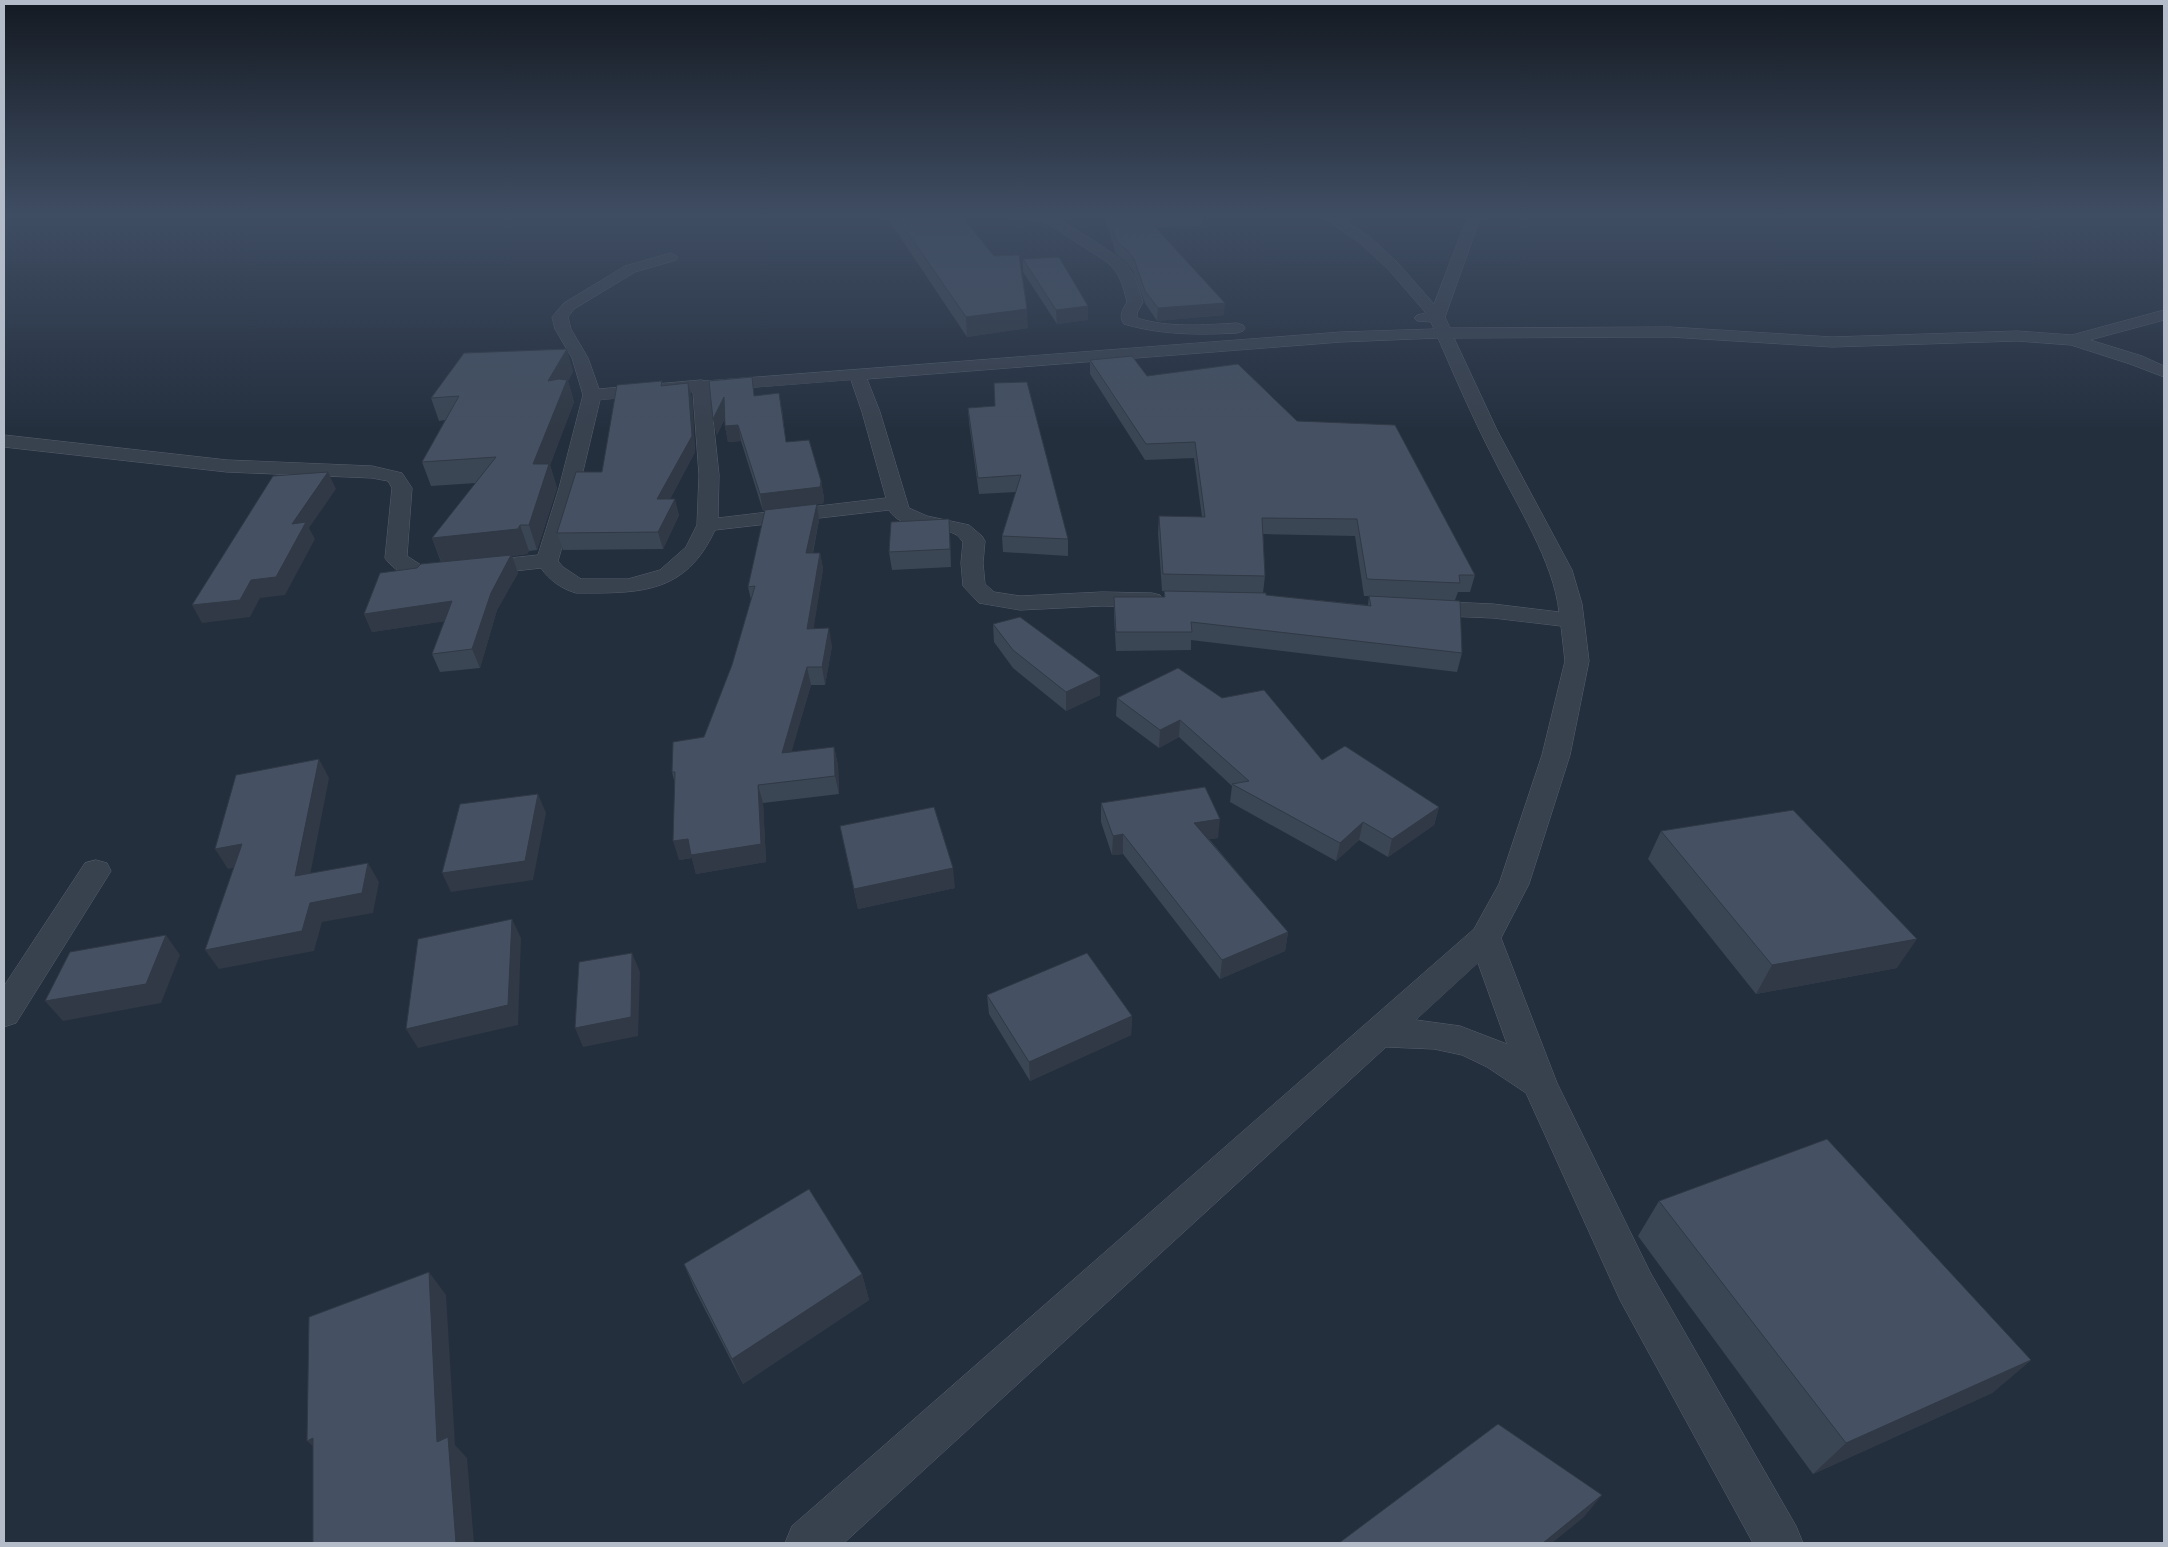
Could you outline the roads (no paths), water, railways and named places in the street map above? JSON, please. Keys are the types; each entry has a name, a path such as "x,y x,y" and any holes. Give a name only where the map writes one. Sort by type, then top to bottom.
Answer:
{"street":[{"path":"547,561 569,488 592,395 580,358 563,329 560,317 569,306 603,285"},
{"path":"1131,285 1135,302 1129,313 1130,321 1145,327 1174,330 1251,327"},
{"path":"809,1543 1484,938 1514,884 1556,755 1577,660 1570,604 1561,570 1488,430 1441,325 1409,285"},
{"path":"1441,325 1454,285"},
{"path":"2073,340 2164,315"},
{"path":"1408,319 1441,325 1670,332 1832,342 2017,336 2073,340 2136,360 2164,372"},
{"path":"592,395 700,385 1341,337 1441,325"},
{"path":"857,374 871,412 896,503 900,510 921,521 962,530 974,541 972,563 974,586 987,598 1020,603 1102,599 1170,600"},
{"path":"547,561 555,572 576,586 629,586 668,575 695,550 707,525 709,476 700,385"},
{"path":"4,441 228,466 372,472 395,476 402,488 396,558 407,568 416,573 435,573 547,561"},
{"path":"707,525 896,503"},
{"path":"1405,607 1493,611 1572,620"},
{"path":"4,1014 96,871"},
{"path":"1484,938 1539,1082 1635,1286 1778,1543"},
{"path":"1379,1033 1418,1033 1452,1037 1486,1050 1539,1082"}]}
